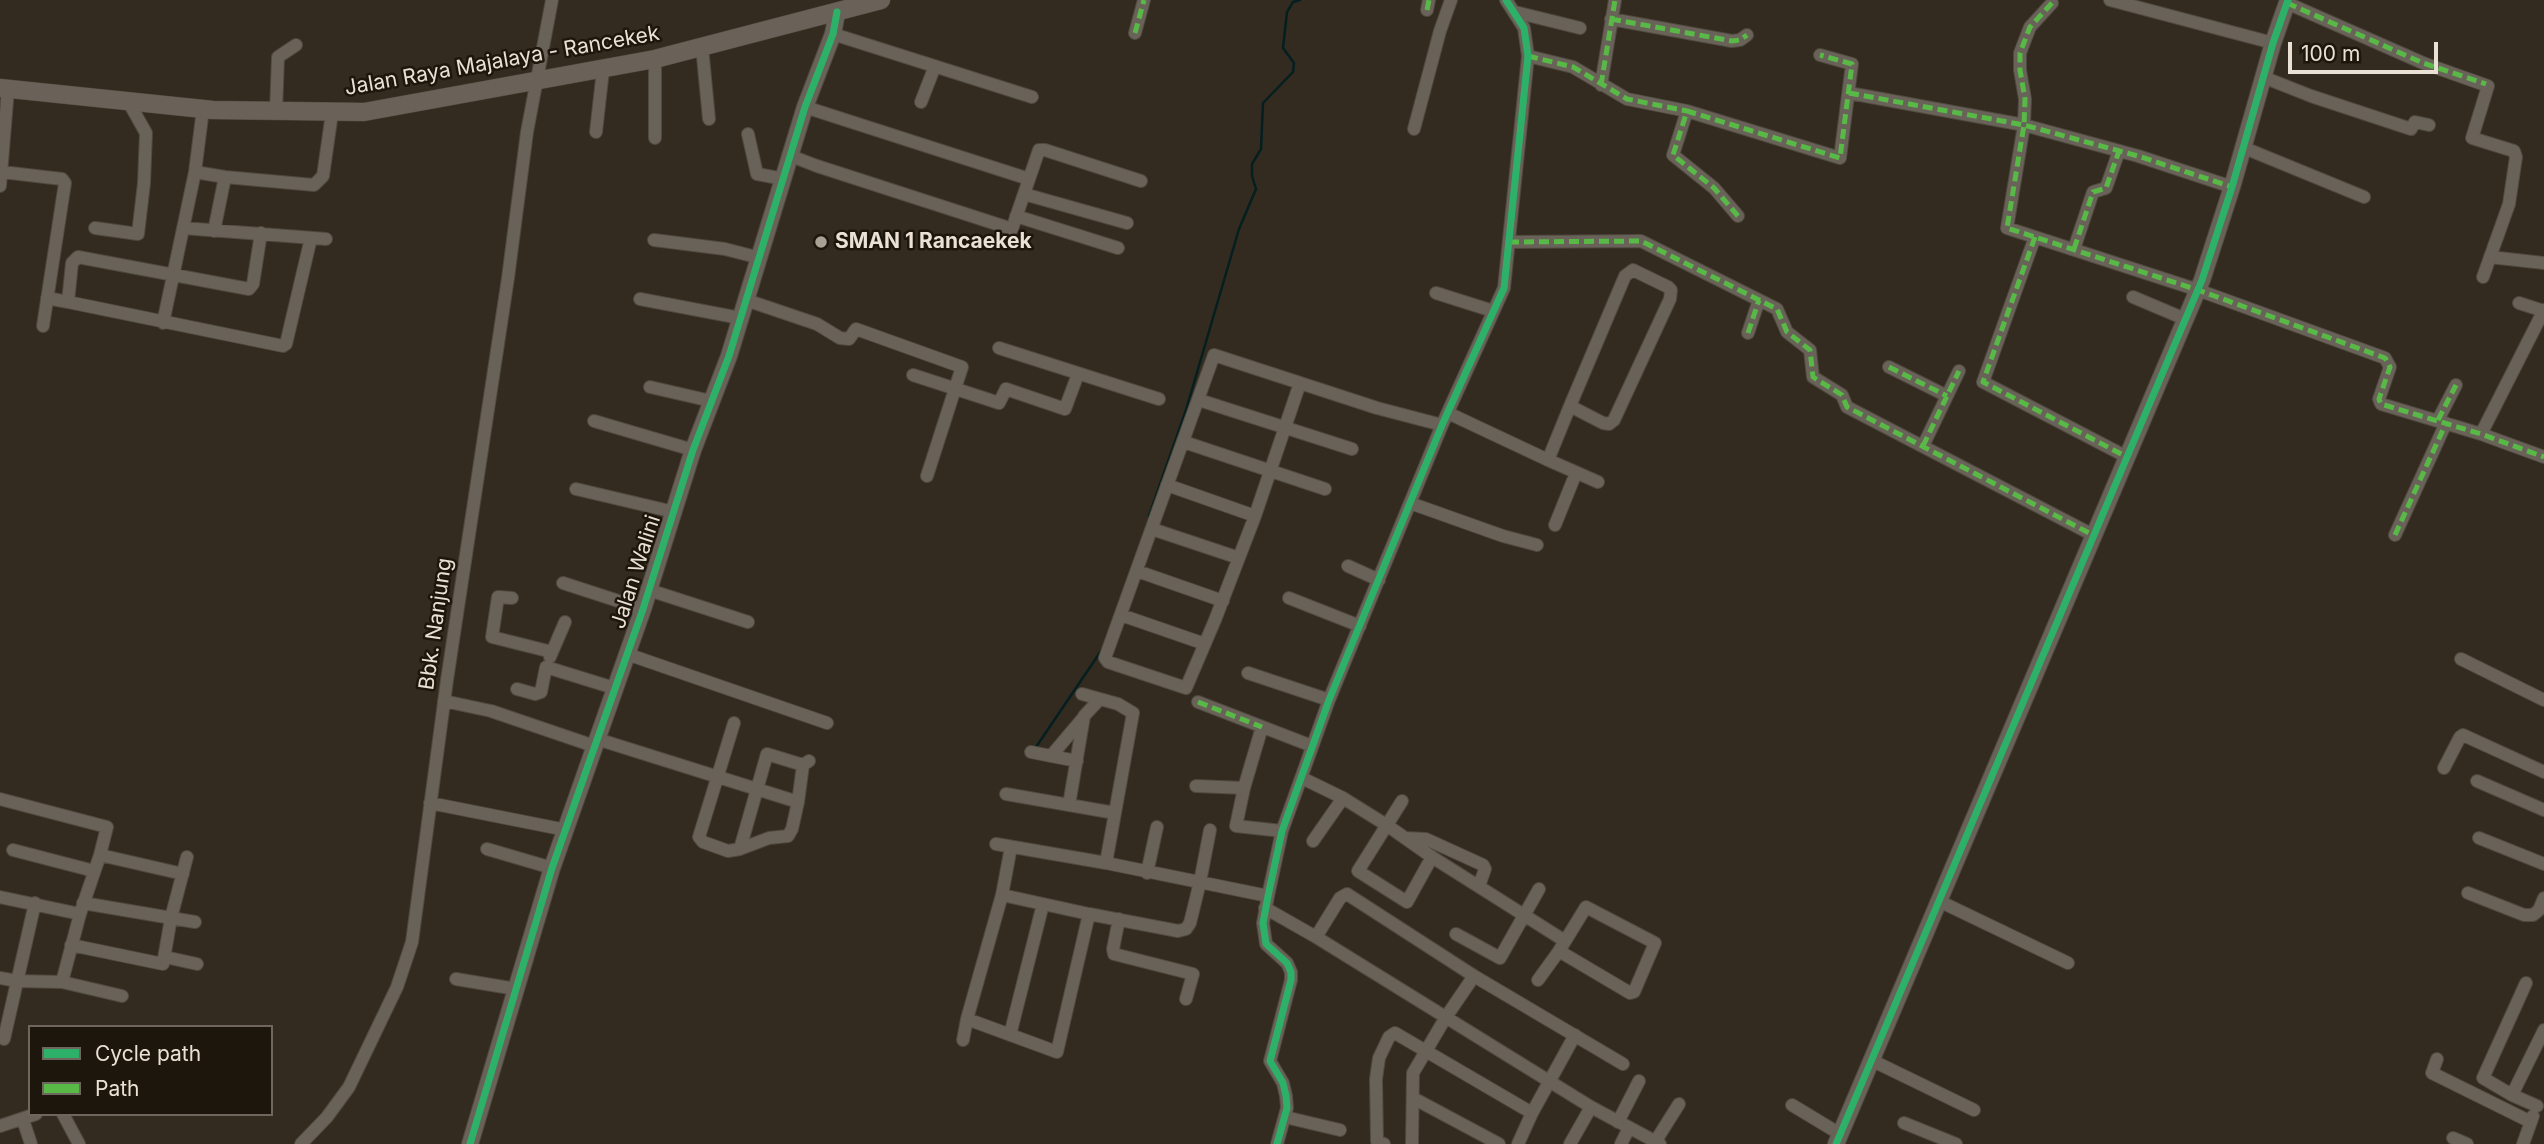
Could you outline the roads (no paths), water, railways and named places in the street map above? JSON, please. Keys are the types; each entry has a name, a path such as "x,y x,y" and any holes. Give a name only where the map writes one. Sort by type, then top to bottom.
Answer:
{"main road":[{"name":"Jalan Raya Majalaya - Rancekek","path":"4,88 203,109 364,112 655,59 881,0"}],"street":[{"name":"Bbk. Nanjung","path":"301,1144 327,1117 349,1087 405,967 412,942 444,702 536,81 552,0"},
{"path":"1135,33 1144,0"},
{"path":"1413,129 1451,0"},
{"path":"1277,1144 1287,1108 1285,1088 1270,1061 1291,972 1287,963 1266,944 1263,923 1266,902 1282,831 1329,700 1410,503 1504,288 1528,56 1527,37 1506,0"},
{"path":"1601,85 1615,0"},
{"path":"2110,0 2273,43"},
{"path":"1792,1105 1840,1140 1871,1060 2198,290 2288,1 2423,62 2488,86 2472,138 2514,151 2516,157 2508,204 2483,277"},
{"path":"2052,3 2030,27 2021,47 2019,62 2025,99 2024,125 2007,226 2009,229 2198,290 2385,358 2390,367 2379,403 2481,434 2544,457"},
{"name":"Jalan Walini","path":"470,1144 552,868 643,609 693,450 729,356 805,107 833,34 837,12"},
{"path":"1515,12 1580,27"},
{"path":"1611,19 1732,41 1741,40 1747,35"},
{"path":"833,34 1032,97"},
{"path":"276,112 278,57 296,45"},
{"path":"702,47 709,119"},
{"path":"1528,56 1573,68 1628,99 1687,111 1840,158 1852,64 1821,55"},
{"path":"655,59 655,138"},
{"path":"920,103 934,66"},
{"path":"596,132 603,70"},
{"path":"2263,77 2311,96 2410,128 2415,122 2429,125"},
{"path":"0,186 4,88"},
{"path":"1849,93 2024,125 2119,151 2232,187"},
{"path":"95,228 138,234 146,133 128,101"},
{"path":"805,107 1029,179"},
{"path":"163,323 195,172 203,109"},
{"path":"1687,111 1673,155 1714,188 1738,216"},
{"path":"195,172 314,185 320,182 323,176 332,113"},
{"path":"748,134 757,174 784,179"},
{"path":"2242,147 2364,197"},
{"path":"792,156 1011,229 1039,150 1141,181"},
{"path":"2074,249 2093,192 2106,188 2119,151"},
{"path":"2,172 62,179 65,183 43,326"},
{"path":"214,232 225,177"},
{"path":"1024,194 1127,223"},
{"path":"1016,216 1118,248"},
{"path":"183,228 326,239"},
{"path":"68,302 72,263 78,257 172,276 251,288 261,233"},
{"path":"2035,237 1983,382 2127,457"},
{"path":"47,298 285,346 311,238"},
{"path":"654,240 724,249 760,258"},
{"path":"1510,242 1641,241 1776,308 1787,332 1810,350 1813,377 1843,395 1847,407 2093,536"},
{"path":"2490,257 2544,263"},
{"path":"1548,460 1570,406 1629,272 1639,272 1668,287 1671,290 1670,299 1615,421 1603,424 1570,406"},
{"path":"1436,293 1493,311"},
{"path":"2133,297 2185,319"},
{"path":"640,299 740,318"},
{"path":"747,300 817,324 840,338 849,339 856,329 962,367 927,476"},
{"path":"1748,333 1759,300"},
{"path":"2481,434 2544,310 2519,303"},
{"path":"999,348 1158,400"},
{"path":"1300,383 1272,471 1223,601 1186,688 1105,661 1212,357 1217,354 1300,383 1446,419 1598,482"},
{"path":"1889,367 1947,396"},
{"path":"1923,446 1959,371"},
{"path":"913,375 999,403 1006,389 1065,409 1079,374"},
{"path":"2395,535 2456,385"},
{"path":"650,387 711,401"},
{"path":"1199,400 1352,449"},
{"path":"594,421 693,450"},
{"path":"1184,442 1325,489"},
{"path":"1555,525 1576,473"},
{"path":"1167,485 1255,516"},
{"path":"576,489 674,512"},
{"path":"1410,503 1503,536 1537,545"},
{"path":"1152,529 1239,558"},
{"path":"1348,566 1379,580"},
{"path":"1137,571 1223,601"},
{"path":"563,583 643,609"},
{"path":"649,590 748,622"},
{"path":"512,598 498,597 492,636 552,652"},
{"path":"1289,598 1360,626"},
{"path":"1121,615 1205,644"},
{"path":"517,689 535,694 541,692 546,667 565,622"},
{"path":"627,654 827,723"},
{"path":"2461,659 2544,700"},
{"path":"546,667 614,688"},
{"path":"1248,673 1329,700"},
{"path":"1082,694 1118,704 1132,710 1133,715 1106,863"},
{"path":"1051,756 1100,699"},
{"path":"444,702 491,711 798,802"},
{"path":"1198,702 1312,746"},
{"path":"1069,805 1084,716"},
{"path":"734,723 700,840 728,850 740,849 769,838 788,836 806,763 767,754 740,849"},
{"path":"1262,727 1236,826 1282,831"},
{"path":"2444,768 2463,735 2544,772"},
{"path":"1031,752 1077,761"},
{"path":"1302,778 1388,826 1432,858 1524,916 1562,946 1630,993 1634,992 1655,943 1588,907 1584,908 1562,946 1538,980"},
{"path":"2477,781 2544,810"},
{"path":"1196,786 1244,788"},
{"path":"1006,794 1115,813"},
{"path":"0,799 106,825 100,855 62,982"},
{"path":"1312,841 1343,799"},
{"path":"1402,802 1359,873 1407,902 1432,858"},
{"path":"430,803 566,830"},
{"path":"1147,873 1157,827"},
{"path":"1002,895 1089,914 1178,930 1186,929 1190,923 1200,882 1210,830"},
{"path":"1405,838 1426,839 1483,865 1485,869 1479,886"},
{"path":"2479,838 2544,864"},
{"path":"996,844 1200,882 1266,902 1316,937 1591,1107 1658,1143 1679,1104"},
{"path":"963,1040 1002,895 1011,847"},
{"path":"487,849 552,868"},
{"path":"13,850 94,871"},
{"path":"100,855 183,874"},
{"path":"71,945 163,964 171,918 187,857"},
{"path":"1456,934 1499,958 1539,889"},
{"path":"1316,937 1340,898 1347,894 1475,976 1623,1064"},
{"path":"2468,894 2524,915 2533,915 2539,910 2544,898"},
{"path":"0,897 195,922"},
{"path":"1939,901 2067,963"},
{"path":"4,1039 35,903"},
{"path":"1010,1035 1043,904"},
{"path":"967,1019 1055,1053 1058,1051 1089,914"},
{"path":"1119,919 1114,954 1193,974 1186,999"},
{"path":"165,957 197,964"},
{"path":"1412,1144 1413,1073 1446,1017 1475,976"},
{"path":"0,978 62,982 122,996"},
{"path":"456,979 516,989"},
{"path":"2523,1144 2540,1107 2483,1078 2526,983"},
{"path":"2506,1092 2544,1030"},
{"path":"1384,1144 1377,1141 1376,1079 1379,1058 1389,1037 1395,1033 1532,1113"},
{"path":"1518,1144 1575,1035"},
{"path":"2437,1059 2432,1073 2531,1122"},
{"path":"1871,1060 1974,1111"},
{"path":"1621,1144 1624,1125 1639,1081"},
{"path":"1413,1098 1473,1138 1499,1144"},
{"path":"1570,1144 1591,1107"},
{"path":"0,1126 32,1116"},
{"path":"64,1116 79,1144"},
{"path":"1285,1117 1340,1130"},
{"path":"23,1120 31,1144"},
{"path":"1904,1123 1949,1143"},
{"path":"2453,1138 2467,1144"}],"waterway":[{"path":"1149,516 1186,410 1239,229 1256,189 1252,164 1261,149 1263,103 1293,72 1294,63 1283,48 1287,12 1293,2 1300,0"},
{"path":"1034,750 1103,648"}],"place":[{"name":"SMAN 1 Rancaekek","path":"821,242"}]}
